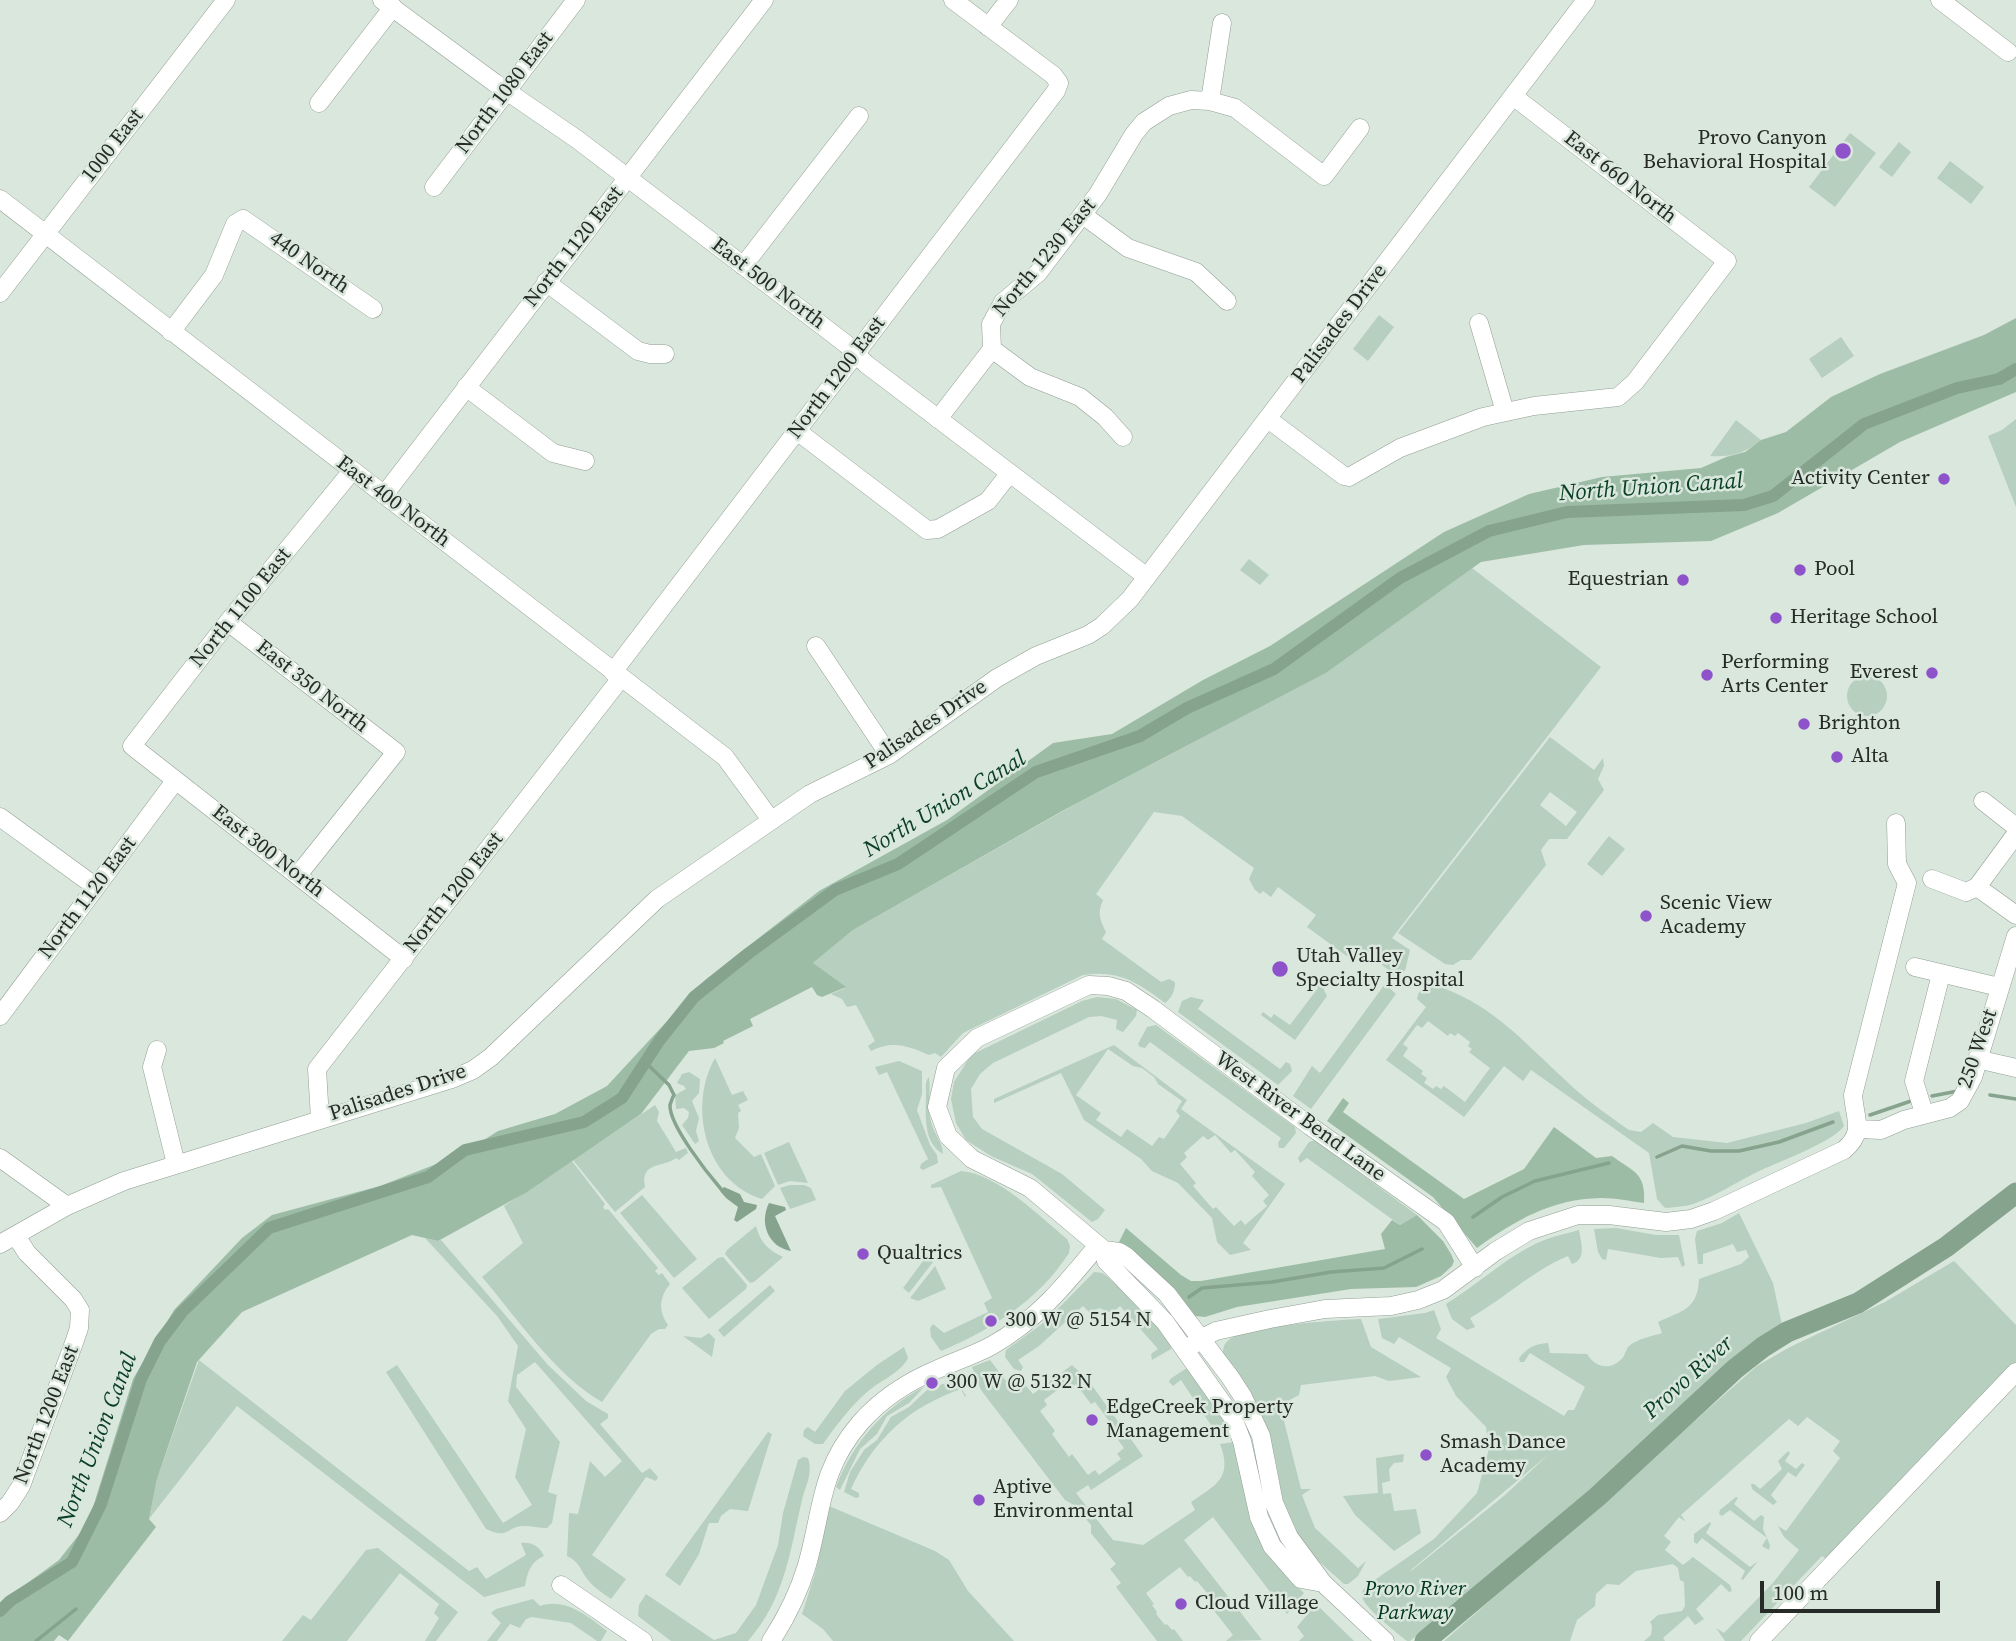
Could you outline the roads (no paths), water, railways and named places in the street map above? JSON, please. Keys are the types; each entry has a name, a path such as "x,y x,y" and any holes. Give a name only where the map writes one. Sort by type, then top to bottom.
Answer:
{"street":[{"name":"1000 East","path":"0,293 226,0"},
{"name":"North 1080 East","path":"434,187 576,0"},
{"name":"North 1120 East","path":"384,495 764,0"},
{"path":"953,0 988,27 1009,0"},
{"name":"Palisades Drive","path":"0,1244 67,1206 124,1181 452,1079 473,1070 491,1057 657,899 810,794 889,755 997,678 1036,656 1088,635 1102,626 1121,610 1147,577 1586,0"},
{"path":"1940,0 2008,52"},
{"name":"East 500 North","path":"387,4 628,177 820,324 1009,474 1147,577"},
{"path":"319,103 387,4"},
{"path":"1222,23 1210,101 1235,108 1324,176 1360,128"},
{"name":"North 1200 East","path":"320,1119 317,1069 404,959 797,431 1056,91 1059,83 1053,75 988,27"},
{"name":"East 660 North","path":"1505,412 1534,406 1618,397 1635,382 1727,261 1513,96"},
{"name":"North 1230 East","path":"938,419 992,349 991,324 996,311 1038,273 1083,215 1145,120 1181,102 1210,101"},
{"path":"743,265 859,116"},
{"name":"East 400 North","path":"0,199 725,757 771,820"},
{"path":"1083,215 1128,248 1196,272 1227,302"},
{"name":"440 North","path":"172,332 208,283 235,224 243,219 373,309"},
{"path":"546,282 638,351 665,354"},
{"path":"1268,419 1349,477 1399,449 1434,434 1505,412 1479,323"},
{"path":"992,349 1030,377 1080,397 1105,417 1123,437"},
{"path":"467,387 553,453 585,461"},
{"path":"797,431 927,530 938,528 988,501 1009,474"},
{"name":"North 1100 East","path":"132,746 228,622 352,471"},
{"name":"East 350 North","path":"228,622 396,752 298,875"},
{"path":"816,646 889,755"},
{"name":"East 300 North","path":"132,746 404,959"},
{"name":"North 1120 East","path":"0,1016 175,780"},
{"path":"1983,801 2016,827"},
{"path":"0,817 96,887"},
{"path":"1186,1350 1216,1331 1270,1319 1325,1310 1391,1306 1418,1300 1443,1290 1496,1251 1529,1231 1578,1215 1609,1215 1666,1222 1691,1219 1714,1211 1843,1150 1857,1134 1853,1095 1907,883 1897,864 1896,823"},
{"path":"1933,879 1966,892 1977,887 2016,834"},
{"path":"1977,887 2016,915"},
{"name":"250 West","path":"1857,1134 1881,1130 1924,1114 1950,1108 1960,1101 1973,1077 2016,936"},
{"path":"1915,967 1999,987"},
{"path":"1924,1114 1914,1081 1941,974"},
{"name":"West River Bend Lane","path":"1101,1247 1030,1188 972,1159 948,1136 937,1107 946,1068 977,1038 1089,985 1126,991 1446,1223 1475,1268"},
{"path":"157,1049 152,1067 176,1164"},
{"path":"1977,1059 2016,1068"},
{"path":"0,1158 67,1206"},
{"name":"North 1200 East","path":"0,1513 19,1491 79,1328 80,1310 73,1299 27,1253 16,1236"},
{"path":"1101,1247 1127,1257 1167,1294 1202,1338 1253,1416 1261,1436 1274,1503 1289,1537 1323,1583 1384,1640"},
{"path":"1101,1247 1112,1270 1142,1296 1224,1403 1238,1429 1259,1517 1272,1546 1301,1579 1323,1583"},
{"path":"771,1641 785,1618 803,1577 827,1479 841,1451 862,1421 902,1387 1010,1335 1050,1302 1101,1247"},
{"path":"1759,1641 2016,1372"},
{"path":"561,1585 643,1641"}],"waterway":[{"name":"North Union Canal","path":"0,1611 10,1601 72,1562 101,1504 141,1379 160,1341 182,1312 269,1228 428,1177 465,1150 584,1122 622,1098 659,1041 694,997 835,890 898,864 1036,772 1140,736 1187,708 1274,669 1400,578 1489,531 1567,512 1744,505 1773,496 1864,424 1957,388 1999,379 2016,369"},
{"path":"645,1062 669,1085 674,1095 670,1105 671,1114 690,1149 721,1189"},
{"path":"1932,1096 1958,1091"},
{"path":"1990,1095 2016,1099"},
{"path":"1870,1115 1911,1101"},
{"path":"1657,1157 1682,1146 1711,1151 1739,1151 1779,1142 1833,1122"},
{"path":"1473,1217 1502,1197 1535,1181 1609,1163"},
{"name":"Provo River","path":"1425,1641 1597,1497 1735,1369 1763,1347 1787,1332 1858,1303 1946,1247 2016,1193"},
{"path":"1189,1297 1202,1288 1384,1268 1422,1249"},
{"path":"36,1641 76,1609"}],"place":[{"name":"Provo Canyon Behavioral Hospital","path":"1843,151"},
{"name":"Activity Center","path":"1944,479"},
{"name":"Pool","path":"1800,570"},
{"name":"Equestrian","path":"1683,580"},
{"name":"Heritage School","path":"1776,618"},
{"name":"Everest","path":"1932,673"},
{"name":"Performing Arts Center","path":"1707,675"},
{"name":"Brighton","path":"1804,724"},
{"name":"Alta","path":"1837,757"},
{"name":"Scenic View Academy","path":"1646,916"},
{"name":"Utah Valley Specialty Hospital","path":"1280,969"},
{"name":"Qualtrics","path":"863,1254"},
{"name":"300 W @ 5154 N","path":"991,1321"},
{"name":"300 W @ 5132 N","path":"932,1383"},
{"name":"EdgeCreek Property Management","path":"1092,1420"},
{"name":"Smash Dance Academy","path":"1426,1455"},
{"name":"Aptive Environmental","path":"979,1500"},
{"name":"Cloud Village","path":"1181,1604"}],"park label":[{"name":"Provo River Parkway","path":"1415,1602"}]}
